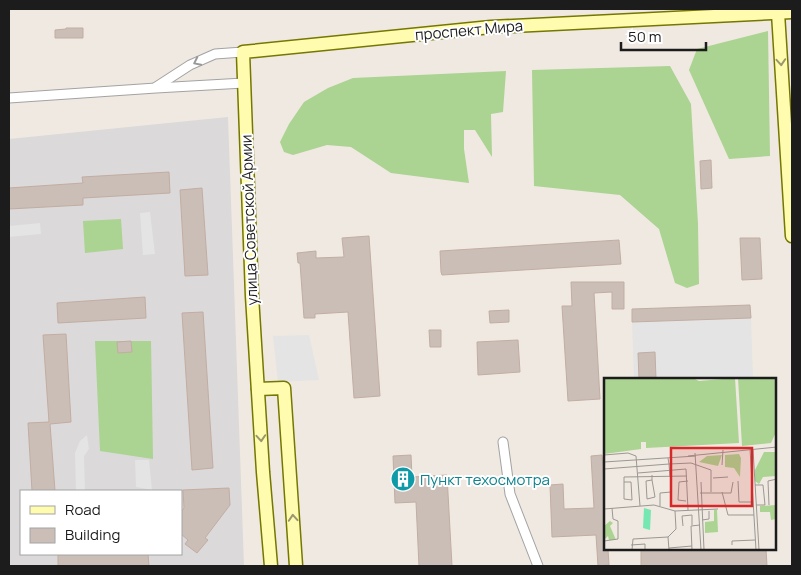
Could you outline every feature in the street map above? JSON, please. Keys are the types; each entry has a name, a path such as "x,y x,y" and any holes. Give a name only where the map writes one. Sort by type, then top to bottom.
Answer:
{"street":[{"name":"проспект Мира","path":"156,88 190,65 215,54 491,27 792,12"},
{"path":"778,13 792,236"},
{"name":"улица Советской Армии","path":"243,52 252,296 271,566"},
{"path":"9,98 244,83"},
{"path":"258,389 284,388 296,566"},
{"path":"503,442 510,494 538,566"}],"shaded area":[{"path":"228,117 244,566 9,566 9,139"},
{"path":"150,212 155,254 143,255 140,213"},
{"path":"40,223 41,234 9,237 9,226"},
{"path":"751,318 753,378 634,378 632,322"},
{"path":"309,335 319,380 278,382 273,336"},
{"path":"87,435 89,449 84,456 85,490 76,490 75,453 80,441"},
{"path":"135,460 149,460 152,490 136,487"}],"green space":[{"path":"768,31 770,156 729,159 689,70 697,49"},
{"path":"670,66 691,104 698,224 699,284 687,288 675,283 659,229 620,195 534,186 532,70"},
{"path":"506,71 503,112 491,114 492,157 475,130 464,130 464,149 469,183 391,173 351,147 327,145 293,155 284,152 280,142 289,124 304,102 328,88 353,78"},
{"path":"121,219 123,249 85,253 83,221"},
{"path":"95,341 151,341 153,459 100,451"}],"building":[{"path":"83,28 83,38 55,38 55,30"},
{"path":"711,160 712,188 701,189 700,161"},
{"path":"169,172 170,193 83,198 83,205 9,209 9,188 83,183 82,177"},
{"path":"202,188 208,275 185,276 180,190"},
{"path":"369,236 380,396 354,398 348,312 315,314 315,318 304,318 300,263 298,263 297,253 316,251 316,258 344,257 342,238"},
{"path":"740,238 760,238 762,279 742,280"},
{"path":"619,240 621,264 442,275 441,272 440,251"},
{"path":"571,282 624,282 624,309 612,309 612,292 594,293 600,399 568,401 562,306 572,306"},
{"path":"145,297 146,318 58,323 57,303"},
{"path":"750,305 751,318 632,322 632,309"},
{"path":"509,310 509,322 490,323 489,311"},
{"path":"203,312 213,468 192,470 182,313"},
{"path":"429,330 441,330 441,347 430,347"},
{"path":"66,334 71,422 50,424 55,490 32,490 28,423 49,422 43,335"},
{"path":"518,340 520,372 478,375 477,342"},
{"path":"131,341 132,352 118,353 117,342"},
{"path":"655,352 656,378 639,378 638,353"},
{"path":"411,455 412,477 447,475 452,566 419,566 416,502 395,503 393,456"},
{"path":"602,455 604,550 608,550 609,565 598,566 596,535 552,537 550,485 563,484 564,509 594,508 591,456"},
{"path":"229,488 230,505 205,538 208,540 197,553 185,544 188,540 182,535 183,490"},
{"path":"641,550 766,550 767,566 641,566"},
{"path":"58,555 148,555 149,566 58,566"}],"place":[{"name":"Пункт техосмотра","path":"403,479"}]}
